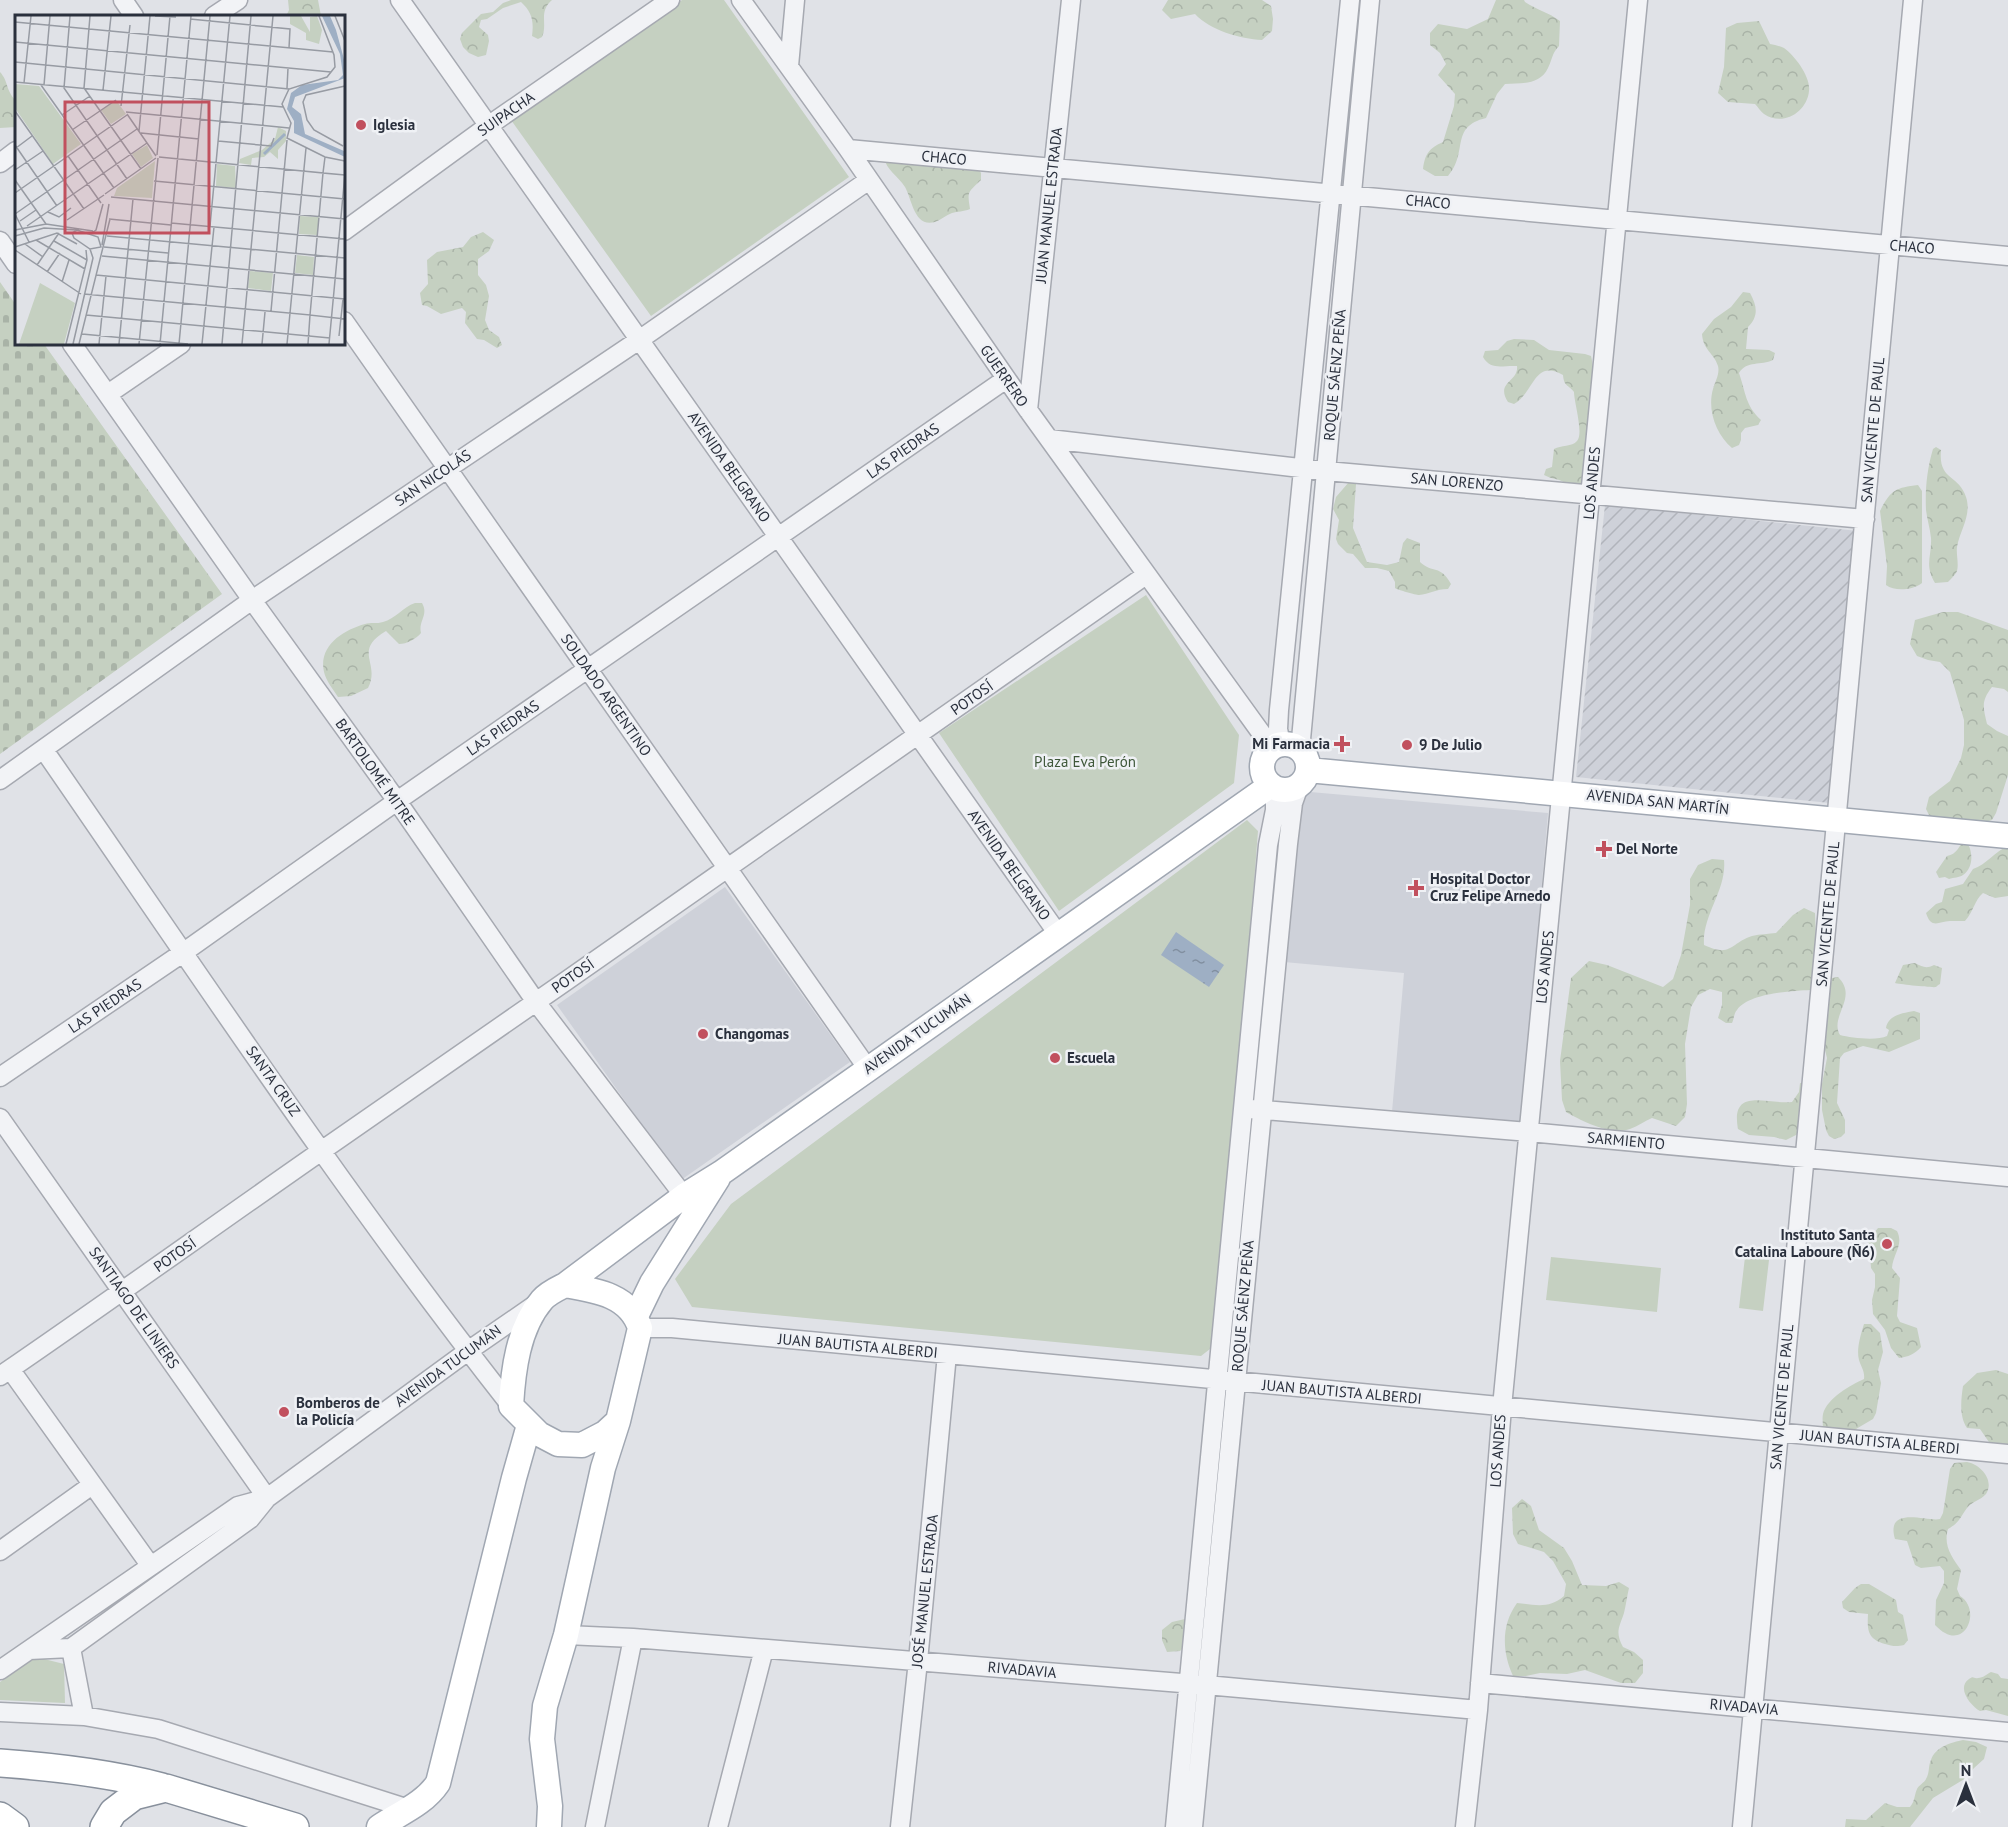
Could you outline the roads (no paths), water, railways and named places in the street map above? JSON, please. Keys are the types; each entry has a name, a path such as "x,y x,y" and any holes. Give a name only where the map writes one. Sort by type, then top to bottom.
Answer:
{"highway":[{"path":"0,1763 67,1768 122,1777 296,1827"},
{"path":"104,1827 113,1812 134,1796 166,1788"},
{"path":"0,1816 15,1827"}],"main road":[{"name":"AVENIDA SAN MARTÍN","path":"1287,768 2008,836"},
{"name":"AVENIDA TUCUMÁN","path":"565,1285 684,1196 721,1173 868,1069 1287,768"},
{"path":"549,1827 550,1806 542,1738 546,1706 566,1635 603,1468 618,1421 638,1322 652,1283 721,1173"},
{"path":"618,1421 605,1433 579,1446 558,1444 539,1434 511,1406 515,1365 530,1318 542,1300 565,1285 606,1293 638,1322"},
{"path":"379,1827 409,1809 432,1791 438,1783 508,1500 529,1425"}],"street":[{"path":"123,0 133,15"},
{"path":"216,15 238,0"},
{"name":"AVENIDA BELGRANO","path":"400,0 1058,934"},
{"name":"SUIPACHA","path":"345,230 488,126 670,0"},
{"name":"GUERRERO","path":"741,0 848,149 1028,410 1287,768"},
{"path":"789,66 795,0"},
{"name":"JUAN MANUEL ESTRADA","path":"1028,410 1071,0"},
{"name":"ROQUE SÁENZ PEÑA","path":"1287,768 1278,729 1279,710 1350,0"},
{"name":"ROQUE SÁENZ PEÑA","path":"1175,1827 1198,1684 1237,1383 1268,845 1287,768 1326,471 1370,0"},
{"name":"LOS ANDES","path":"1465,1827 1478,1710 1502,1407 1638,0"},
{"name":"SAN VICENTE DE PAUL","path":"1742,1827 1913,0"},
{"name":"CHACO","path":"848,149 2008,256"},
{"path":"0,163 15,153"},
{"name":"SAN NICOLÁS","path":"0,780 252,600 639,340 869,180"},
{"path":"0,241 15,263"},
{"name":"SOLDADO ARGENTINO","path":"345,322 868,1069"},
{"name":"BARTOLOMÉ MITRE","path":"73,345 397,801 536,1002 684,1196"},
{"path":"108,394 180,345"},
{"name":"LAS PIEDRAS","path":"0,1077 184,952 397,801 1006,379"},
{"name":"SAN LORENZO","path":"1049,439 1326,471 1865,519"},
{"name":"POTOSÍ","path":"5,1372 123,1292 321,1151 1146,575"},
{"name":"SANTA CRUZ","path":"44,750 321,1151 511,1406"},
{"name":"ROQUE SÁENZ PEÑA","path":"1193,1827 1198,1684 1218,1381 1252,1109"},
{"name":"SARMIENTO","path":"1252,1109 1529,1132 2008,1177"},
{"name":"SANTIAGO DE LINIERS","path":"0,1118 267,1498"},
{"name":"AVENIDA TUCUMÁN","path":"71,1647 250,1519 267,1498 468,1351 542,1300"},
{"name":"JUAN BAUTISTA ALBERDI","path":"638,1322 672,1329 2008,1454"},
{"name":"JOSÉ MANUEL ESTRADA","path":"900,1827 947,1354"},
{"path":"5,1372 150,1565"},
{"path":"0,1551 92,1485"},
{"name":"AVENIDA TUCUMÁN","path":"0,1670 238,1506 267,1498"},
{"name":"RIVADAVIA","path":"566,1635 633,1638 1198,1684 1478,1710"},
{"path":"595,1827 633,1638"},
{"path":"29,1650 71,1647 84,1716"},
{"path":"718,1827 764,1649"},
{"name":"RIVADAVIA","path":"1480,1683 2008,1732"},
{"path":"0,1712 84,1716 158,1729 409,1809"}],"water":[{"path":"1176,932 1224,965 1209,987 1161,955"}],"place":[{"name":"Iglesia","path":"361,125"},
{"name":"Mi Farmacia","path":"1342,744"},
{"name":"9 De Julio","path":"1407,745"},
{"name":"Del Norte","path":"1604,849"},
{"name":"Hospital Doctor Cruz Felipe Arnedo","path":"1416,888"},
{"name":"Changomas","path":"703,1034"},
{"name":"Escuela","path":"1055,1058"},
{"name":"Instituto Santa Catalina Laboure (Ñ6)","path":"1887,1244"},
{"name":"Bomberos de la Policía","path":"284,1412"}],"park label":[{"name":"Plaza Eva Perón","path":"1085,762"}]}
